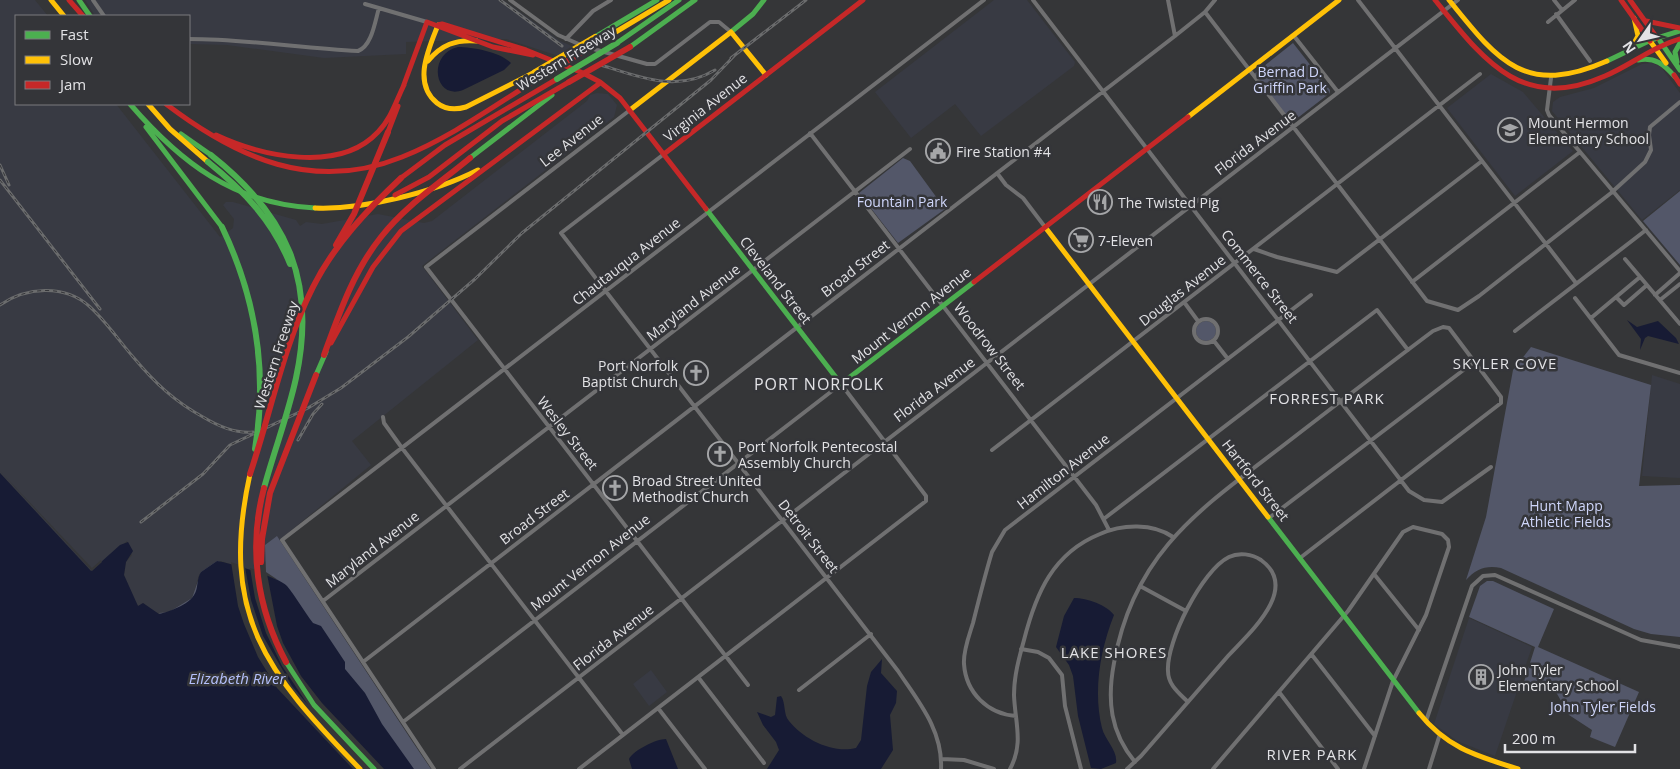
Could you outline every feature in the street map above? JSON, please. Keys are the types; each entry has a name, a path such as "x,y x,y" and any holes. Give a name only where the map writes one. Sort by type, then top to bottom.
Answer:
{"main road":[{"path":"52,0 63,15"},
{"path":"68,0 80,15"},
{"path":"79,0 89,15"},
{"path":"438,25 425,66 424,84 429,96 441,105 460,108 535,72 657,0"},
{"path":"167,105 215,140 256,160 297,170 339,172 371,167 402,156 544,75 669,0"},
{"name":"Western Freeway","path":"360,769 294,698 280,680 252,624 242,585 238,546 240,514 250,474 305,302 324,266 364,216 401,178 445,145 616,43 679,0"},
{"path":"372,202 417,184 494,126 630,47 695,0"},
{"name":"Lee Avenue","path":"630,110 753,14 764,0"},
{"name":"Virginia Avenue","path":"664,154 863,0"},
{"name":"Mount Vernon Avenue","path":"840,384 1339,0"},
{"path":"1435,0 1494,68 1521,83 1549,88 1570,88 1588,83 1662,44 1680,39"},
{"path":"1621,0 1680,84"},
{"path":"1630,0 1679,69"},
{"path":"1453,1 1498,58 1525,73 1550,78 1581,74 1680,29"},
{"path":"1626,52 1639,38 1634,18"},
{"path":"1646,20 1680,29"},
{"path":"324,266 354,214 388,132 427,22 438,25 442,24 526,50 533,55"},
{"path":"438,25 440,28 477,41 524,55 533,55"},
{"path":"731,32 766,75"},
{"path":"425,66 434,53 449,42 462,39 477,41"},
{"path":"1679,69 1675,52 1680,43"},
{"name":"Cleveland Street","path":"533,55 577,70 600,83 620,98 840,384"},
{"path":"1629,63 1648,58 1656,59 1675,77"},
{"name":"Western Freeway","path":"374,769 314,705 286,662 270,619 261,558 262,536 275,478 342,308 364,262 381,237 412,206 470,158 569,82"},
{"path":"324,355 381,254 401,232 600,83"},
{"path":"173,109 212,134 240,146 283,156 327,155 352,150 374,137 386,122 404,85"},
{"path":"131,105 174,152 207,175 225,184 270,200 304,207 343,207 408,195 460,178 498,158"},
{"path":"131,105 222,227 234,248 244,279 261,364 260,419 250,474"},
{"path":"149,105 158,116 209,158 253,189 278,224 294,262 301,301 302,337 298,369 262,495 257,531 257,558 262,600 273,639 286,662"},
{"name":"Hartford Street","path":"1045,227 1439,737 1457,748 1516,769"}],"street":[{"path":"93,0 103,15"},
{"path":"510,0 566,39 601,51 655,64 710,22 720,22 731,32"},
{"path":"566,39 593,11 611,0"},
{"name":"Chautauqua Avenue","path":"323,601 282,540 984,0"},
{"name":"Commerce Street","path":"1033,0 1401,480 1418,498 1432,502 1442,502 1491,467"},
{"path":"1168,0 1175,36"},
{"name":"Broad Street","path":"363,662 1103,92 1205,12 1215,0"},
{"path":"1358,0 1576,283"},
{"path":"1554,0 1562,10"},
{"path":"1548,22 1575,0"},
{"name":"Florida Avenue","path":"460,769 1444,11 1453,1"},
{"path":"365,4 427,22"},
{"path":"190,40 239,41 308,49 358,51 368,42 379,8"},
{"path":"1205,12 1427,301 1450,309 1461,309 1613,191 1648,158 1651,150 1649,131 1652,124 1680,102"},
{"path":"1556,14 1590,61"},
{"path":"1294,36 1338,92"},
{"name":"Douglas Avenue","path":"992,450 1480,74"},
{"path":"1550,78 1548,114 1680,272 1655,295"},
{"name":"Lee Avenue","path":"426,267 630,110"},
{"name":"Woodrow Street","path":"810,133 1074,476 1105,518 1109,530"},
{"name":"Maryland Avenue","path":"323,601 910,149"},
{"path":"1412,282 1580,152"},
{"name":"Virginia Avenue","path":"561,233 664,154"},
{"path":"1254,249 1277,257 1338,272 1482,161"},
{"name":"Hartford Street","path":"997,173 1006,185 1023,198 1045,227"},
{"path":"1515,331 1646,230"},
{"name":"Detroit Street","path":"561,233 871,634 931,722 940,744 941,769"},
{"path":"1625,259 1680,324"},
{"name":"Wesley Street","path":"426,267 748,685"},
{"path":"1591,318 1640,277"},
{"path":"1660,300 1680,284"},
{"path":"1616,297 1624,305 1647,285"},
{"name":"Hamilton Avenue","path":"1016,716 996,712 983,704 974,693 965,672 966,649 992,552 998,539 1005,530 1074,476 1311,295"},
{"path":"1575,298 1620,355 1680,373"},
{"path":"1184,302 1198,320"},
{"path":"1105,518 1377,310 1408,350"},
{"path":"1207,319 1215,324 1218,333 1214,341 1206,343 1197,338 1194,328 1198,320 1207,319"},
{"path":"1135,762 1116,733 1111,714 1110,691 1120,632 1140,586 1173,537 1198,512 1341,401 1408,350 1444,327 1474,362 1502,400 1500,405 1300,558"},
{"path":"1214,341 1228,358"},
{"path":"1269,518 1474,362"},
{"name":"Cleveland Street","path":"827,577 926,502 927,498 840,384"},
{"name":"Mount Vernon Avenue","path":"403,722 840,384"},
{"path":"383,417 384,423 402,448 623,735"},
{"path":"1010,769 1019,744 1014,684 1021,649 1034,603 1050,572 1081,543 1109,530 1147,527 1161,530 1173,537"},
{"path":"1213,769 1345,616 1406,529 1413,527 1442,534 1446,537 1449,547 1433,598 1394,680 1364,769"},
{"path":"1127,769 1135,762 1188,702 1270,608 1276,590 1274,578 1269,568 1256,557 1244,554 1224,560 1186,611 1172,646 1168,672 1175,690 1188,702"},
{"path":"1374,574 1419,630"},
{"path":"1426,722 1472,586 1483,576 1495,575 1641,640 1680,647"},
{"path":"579,769 827,577"},
{"path":"1140,586 1186,611"},
{"path":"323,601 434,769"},
{"path":"799,690 871,634"},
{"path":"1021,649 1038,652 1049,658 1062,675 1065,706 1081,769"},
{"path":"1312,655 1375,736"},
{"path":"698,677 764,763"},
{"path":"1279,692 1338,769"},
{"path":"658,708 705,769"},
{"path":"1429,769 1439,737"},
{"path":"942,759 964,760 994,769"}],"shaded area":[{"path":"0,0 35,0 47,15 15,15 15,105 117,105 220,237 233,228 234,219 223,205 226,202 233,202 296,220 300,226 306,222 322,224 378,214 424,223 432,221 587,101 590,95 597,93 608,94 617,105 614,117 422,266 478,340 352,441 371,465 277,542 274,556 251,571 221,561 199,575 192,598 169,612 156,613 143,603 139,606 136,604 124,575 126,562 132,555 127,541 92,572 0,473"},
{"path":"85,0 503,0 560,41 579,49 565,58 506,39 406,42 406,54 324,58 227,45 190,44 190,15 94,15"},
{"path":"994,0 1027,0 1075,62 1074,66 981,136 955,104 911,138 875,92"},
{"path":"1652,63 1661,67 1680,93 1680,190 1642,220 1552,111 1553,102 1560,97 1594,88 1642,64"},
{"name":"Mount Hermon Elementary School","path":"1491,74 1523,92 1573,151 1515,196 1447,108"},
{"path":"1652,375 1680,384 1680,478 1642,476"},
{"path":"1469,618 1532,647 1495,756 1457,741 1434,724"},
{"path":"651,670 667,692 649,706 633,684"}],"green space":[{"name":"Bernad D. Griffin Park","path":"1293,43 1330,90 1330,93 1291,123 1254,74"},
{"name":"Fountain Park","path":"903,158 910,161 945,209 898,243 859,193"},
{"path":"1680,191 1680,265 1643,221"},
{"path":"1206,321 1213,324 1216,331 1213,338 1206,341 1199,338 1196,331 1199,324"},
{"name":"Hunt Mapp Athletic Fields","path":"1531,347 1651,385 1639,486 1680,485 1680,637 1651,634 1634,629 1501,568 1491,567 1482,569 1466,580 1486,517 1513,370"},
{"path":"277,536 431,769 388,769 174,619 158,613 169,612 192,598 201,572 217,561 278,580 266,572 265,545"},
{"name":"John Tyler Fields","path":"1487,581 1493,581 1554,609 1538,647 1639,692 1615,747 1590,737 1592,730 1569,715 1556,692 1548,689 1546,691 1524,682 1535,647 1469,617 1480,586"}],"water":[{"path":"458,47 486,51 500,56 511,63 504,70 463,90 453,92 446,89 440,83 438,67 448,51"},
{"path":"1627,320 1637,327 1658,321 1676,338 1679,344 1648,336 1645,338 1640,350 1641,339"},
{"name":"Elizabeth River","path":"0,473 91,571 120,545 128,542 133,551 126,562 124,575 138,606 143,603 159,614 186,603 194,596 201,572 217,561 254,571 282,582 287,586 313,623 321,626 345,662 345,669 365,693 382,724 414,769 0,769"},
{"path":"1074,598 1096,603 1107,608 1114,615 1105,642 1099,671 1098,700 1102,728 1115,754 1116,763 1101,769 1091,768 1078,716 1073,676 1069,665 1056,647 1064,616"},
{"path":"882,659 881,673 897,691 896,703 890,715 893,750 881,769 767,769 779,750 757,712 771,717 775,715 777,697 781,696 787,718 802,734 828,747 838,749 856,748 861,740 867,686 871,672"},
{"path":"666,739 678,769 632,769 629,759 635,752 651,743"}],"pier":[{"path":"0,471 92,568 101,560 102,562 92,571"},
{"path":"231,562 245,567 251,600 263,636 292,686 308,705 282,666 266,633 255,598 250,568 267,574 277,626 283,643 301,676 322,703 384,769 353,769 277,688 258,657 244,624 238,606"}],"railway":[{"path":"500,0 562,46"},
{"path":"731,58 806,0"},
{"path":"141,522 203,474 230,445 308,408 341,388 408,337 475,279 522,233 711,80 735,55"},
{"path":"601,65 644,78 672,82 701,77 715,70"},
{"path":"0,165 9,185"},
{"path":"0,180 100,309"},
{"path":"0,305 21,294 45,290 57,291 79,299 95,312 128,352 174,398 221,426 233,431 253,432"},
{"path":"298,440 313,414 322,404"}],"traffic: fast":[{"path":"79,0 89,15"},
{"path":"595,37 657,0"},
{"path":"617,43 679,0"},
{"path":"630,47 695,0"},
{"path":"731,32 753,14 764,0"},
{"path":"1607,61 1651,40 1680,31"},
{"path":"1660,41 1680,70"},
{"path":"557,79 617,43"},
{"path":"1677,62 1675,52 1680,43"},
{"path":"1638,60 1644,59 1659,63 1667,68 1675,77"},
{"path":"470,158 552,95"},
{"path":"131,105 169,145 211,177 234,189 259,198 286,205 315,208"},
{"path":"146,127 222,227"},
{"path":"181,134 211,155"},
{"path":"211,155 237,178 259,202 277,226 290,253 298,281 302,311 301,343 296,378 264,488"},
{"path":"208,162 234,184 266,220 283,248 290,264"},
{"path":"706,209 841,384 974,282"},
{"path":"222,227 243,281 256,335 260,391 255,449"},
{"path":"316,375 326,352"},
{"path":"1268,517 1419,713"},
{"path":"286,662 314,705 374,769"}],"traffic: slow":[{"path":"51,0 63,15"},
{"path":"604,39 669,0"},
{"path":"1188,117 1339,0"},
{"path":"1449,0 1466,22 1499,56 1516,67 1534,74 1555,75 1579,71 1607,61"},
{"path":"1632,47 1638,36 1634,18"},
{"path":"438,25 427,55 424,76 425,86 429,95 444,107 451,109 466,107 535,72"},
{"path":"630,110 731,32 766,75"},
{"path":"535,72 595,37"},
{"path":"428,61 438,51 450,44 462,41 477,41"},
{"path":"1650,41 1666,63"},
{"path":"149,105 170,129 208,162"},
{"path":"315,208 355,206 398,198 441,186 478,170"},
{"path":"1045,227 1268,517"},
{"path":"250,474 242,523 241,566 246,604 258,638 276,670 299,702 360,769"},
{"path":"1419,713 1452,743 1476,755 1518,769"}],"traffic: jam":[{"path":"69,0 82,15"},
{"path":"664,154 863,0"},
{"path":"1435,0 1470,42 1506,74 1527,84 1550,88 1576,86 1605,76 1670,42 1680,39"},
{"path":"1621,0 1650,41"},
{"path":"1630,0 1657,38"},
{"path":"1646,21 1680,28"},
{"path":"427,22 493,47 533,55"},
{"path":"403,87 427,22"},
{"path":"438,25 442,24 526,50 583,73 600,82 620,98 706,209"},
{"path":"544,75 604,39"},
{"path":"569,82 630,47"},
{"path":"167,105 220,140 248,154 277,164 307,170 338,172 369,167 421,149 457,130 544,75"},
{"path":"1674,75 1680,84"},
{"path":"401,178 445,145 557,79"},
{"path":"395,195 429,177 502,121 569,82"},
{"path":"331,343 373,267 401,231 600,83"},
{"path":"216,135 234,143 277,154 321,157 343,153 362,145 383,127 404,85"},
{"path":"388,132 398,106"},
{"path":"974,282 1188,117"},
{"path":"336,245 354,214 388,132"},
{"path":"324,355 341,309 362,264 371,250 401,215 470,158"},
{"path":"250,474 293,332 313,287 341,242 401,178"},
{"path":"261,562 262,539 270,493 316,375"},
{"path":"264,488 259,510 257,533 258,577 268,620 286,662"}],"place":[{"name":"Mount Hermon Elementary School","path":"1510,130"},
{"name":"Fire Station #4","path":"938,151"},
{"name":"The Twisted Pig","path":"1100,202"},
{"name":"7-Eleven","path":"1081,240"},
{"name":"Port Norfolk Baptist Church","path":"696,373"},
{"name":"Port Norfolk Pentecostal Assembly Church","path":"720,454"},
{"name":"Broad Street United Methodist Church","path":"615,488"},
{"name":"John Tyler Elementary School","path":"1481,677"}],"district":[{"name":"SKYLER COVE","path":"1505,363"},
{"name":"PORT NORFOLK","path":"819,384"},
{"name":"FORREST PARK","path":"1327,398"},
{"name":"LAKE SHORES","path":"1114,652"},
{"name":"RIVER PARK","path":"1312,754"}]}
